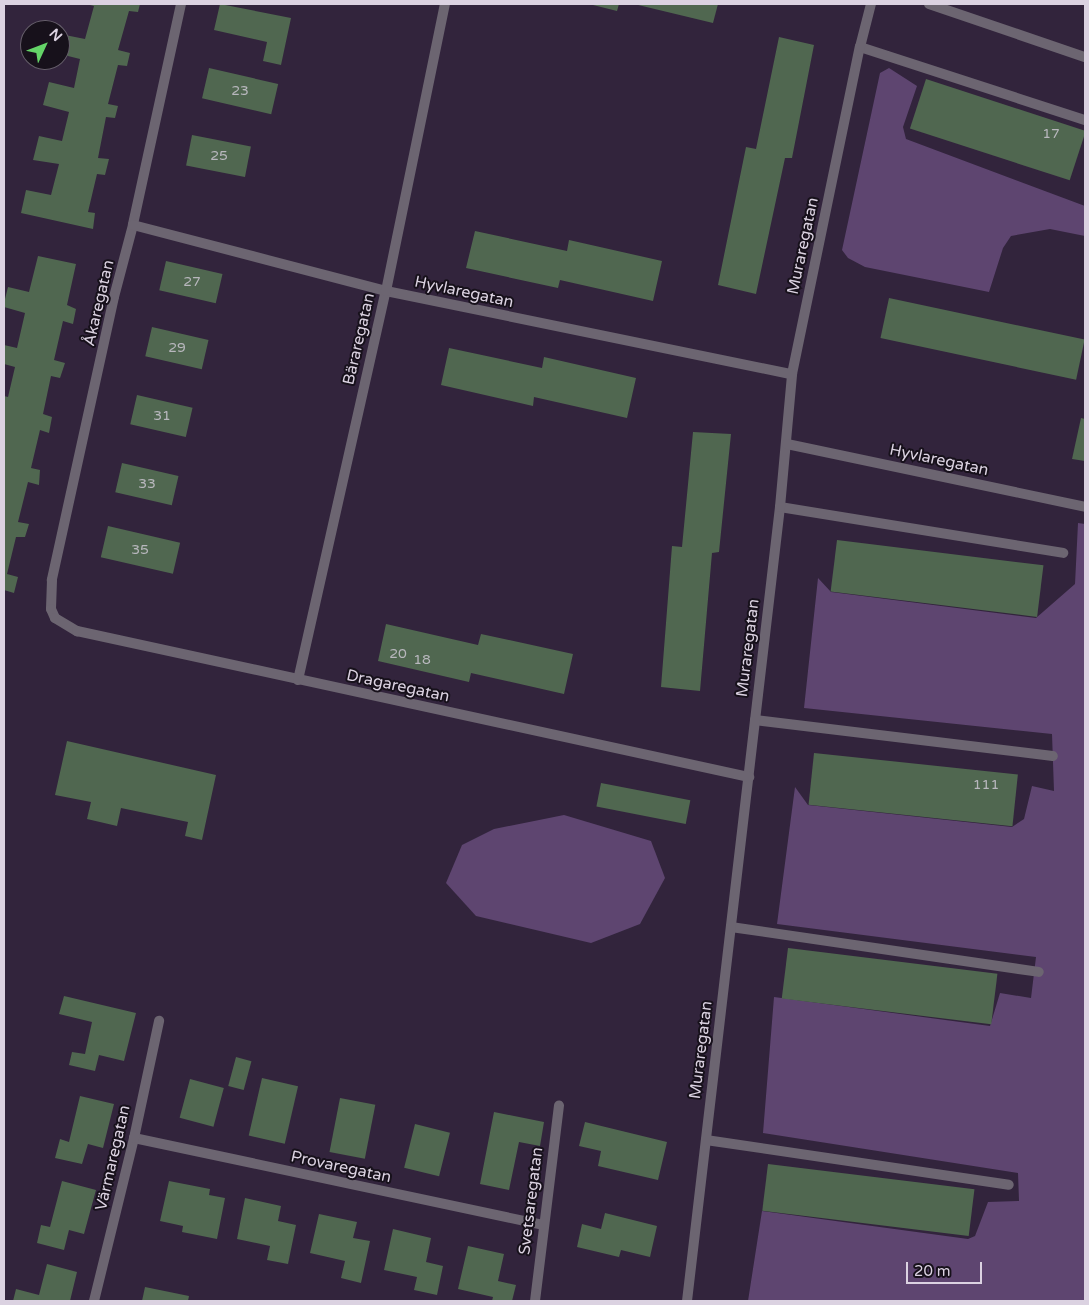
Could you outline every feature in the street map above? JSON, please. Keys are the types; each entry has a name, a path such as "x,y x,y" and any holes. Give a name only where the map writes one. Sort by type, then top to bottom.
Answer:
{"street":[{"name":"Åkaregatan","path":"50,609 52,580 181,4"},
{"name":"Bäraregatan","path":"298,680 386,291 445,4"},
{"name":"Muraregatan","path":"687,1301 780,506 792,374 860,47 872,4"},
{"path":"929,4 1085,57"},
{"path":"860,47 1085,120"},
{"name":"Hyvlaregatan","path":"133,225 386,291 792,374"},
{"name":"Hyvlaregatan","path":"787,444 1085,507"},
{"path":"780,506 1063,553"},
{"name":"Dragaregatan","path":"50,609 54,618 77,631 748,777"},
{"path":"755,720 1053,756"},
{"path":"731,926 1039,972"},
{"name":"Värmaregatan","path":"94,1301 134,1138 159,1021"},
{"name":"Svetsaregatan","path":"535,1301 559,1105"},
{"name":"Provaregatan","path":"134,1138 543,1225"},
{"path":"706,1140 1009,1185"}],"shaded area":[{"path":"889,68 917,86 903,127 906,139 1085,206 1085,236 1050,229 1011,236 1003,248 989,292 865,267 848,258 842,250 880,73"},
{"path":"1078,523 1085,524 1085,1301 748,1301 762,1211 968,1239 975,1236 988,1202 1019,1201 1018,1173 763,1133 774,997 990,1026 1000,993 1031,998 1036,957 777,924 795,787 808,805 1012,827 1024,819 1032,786 1054,791 1052,734 804,708 818,578 831,592 1036,618 1075,584"},
{"path":"564,815 651,841 665,878 640,924 591,943 476,916 446,883 462,845 494,829"}],"building":[{"path":"86,4 140,4 138,12 129,11 118,50 130,53 127,66 118,65 108,104 118,106 115,118 106,117 98,158 109,159 105,175 97,174 88,212 95,213 93,229 21,213 26,190 51,195 59,164 33,160 39,136 62,141 69,112 43,105 49,82 74,88 80,59 70,56 70,36 85,39 94,6"},
{"path":"220,4 291,18 281,65 263,61 267,42 214,30"},
{"path":"589,4 619,4 617,11"},
{"path":"634,4 718,4 713,23"},
{"path":"779,37 814,45 792,158 785,158 756,294 718,285 746,147 756,149"},
{"path":"209,68 278,84 271,114 202,98"},
{"path":"926,79 1085,131 1070,180 910,128"},
{"path":"192,135 251,146 245,177 186,165"},
{"path":"475,231 567,251 569,240 662,261 653,301 560,280 558,288 466,268"},
{"path":"38,256 76,264 67,305 76,309 73,324 63,321 54,360 65,363 60,378 51,376 43,414 52,417 49,433 40,430 31,468 40,470 39,485 28,482 18,522 29,524 25,537 16,537 7,574 18,577 14,593 4,590 4,396 8,397 15,367 4,364 4,345 17,348 25,313 4,307 4,303 8,287 29,292"},
{"path":"166,261 223,274 216,303 159,290"},
{"path":"889,298 1085,340 1076,380 880,338"},
{"path":"152,327 209,340 202,369 145,356"},
{"path":"449,348 542,368 544,357 636,378 627,418 534,397 533,406 441,385"},
{"path":"137,395 193,408 186,437 130,424"},
{"path":"1081,418 1085,419 1085,461 1072,459"},
{"path":"693,432 731,434 719,552 712,553 700,691 661,687 672,546 682,547"},
{"path":"122,463 179,476 172,505 115,492"},
{"path":"108,526 180,543 173,574 101,557"},
{"path":"837,540 1043,565 1037,617 831,592"},
{"path":"386,624 478,645 481,634 573,654 564,694 471,673 469,682 378,661"},
{"path":"67,741 216,775 202,840 185,836 188,822 121,808 117,826 87,819 91,802 55,795"},
{"path":"814,753 1018,774 1012,826 809,805"},
{"path":"601,783 690,800 686,824 596,807"},
{"path":"788,948 997,974 991,1024 782,999"},
{"path":"64,996 136,1013 124,1061 99,1055 95,1071 69,1065 72,1052 85,1054 92,1022 59,1014"},
{"path":"236,1057 251,1061 244,1090 228,1086"},
{"path":"262,1078 298,1086 285,1144 249,1135"},
{"path":"190,1079 224,1088 213,1127 180,1118"},
{"path":"80,1096 114,1104 103,1148 88,1144 82,1164 55,1158 60,1139 69,1142"},
{"path":"340,1098 375,1105 365,1159 330,1152"},
{"path":"494,1112 544,1122 540,1146 519,1142 509,1190 480,1184"},
{"path":"585,1122 667,1142 658,1180 598,1166 601,1151 579,1146"},
{"path":"415,1124 450,1133 439,1176 404,1168"},
{"path":"768,1164 974,1189 969,1236 762,1211"},
{"path":"62,1181 96,1190 84,1234 69,1230 64,1250 37,1243 41,1225 50,1227"},
{"path":"169,1181 210,1189 209,1195 225,1198 217,1239 182,1232 183,1226 160,1221"},
{"path":"245,1198 281,1206 278,1221 296,1225 288,1264 267,1260 270,1246 237,1239"},
{"path":"605,1213 657,1226 650,1257 621,1250 619,1257 577,1247 582,1224 601,1229"},
{"path":"319,1214 357,1222 353,1238 370,1241 361,1283 341,1278 345,1261 310,1253"},
{"path":"393,1229 431,1238 426,1262 443,1266 437,1295 414,1290 417,1277 384,1270"},
{"path":"468,1246 504,1254 498,1281 516,1285 512,1301 492,1301 493,1297 458,1289"},
{"path":"47,1264 77,1272 70,1301 13,1301 16,1289 39,1295"},
{"path":"145,1287 189,1296 188,1301 142,1301"}]}
